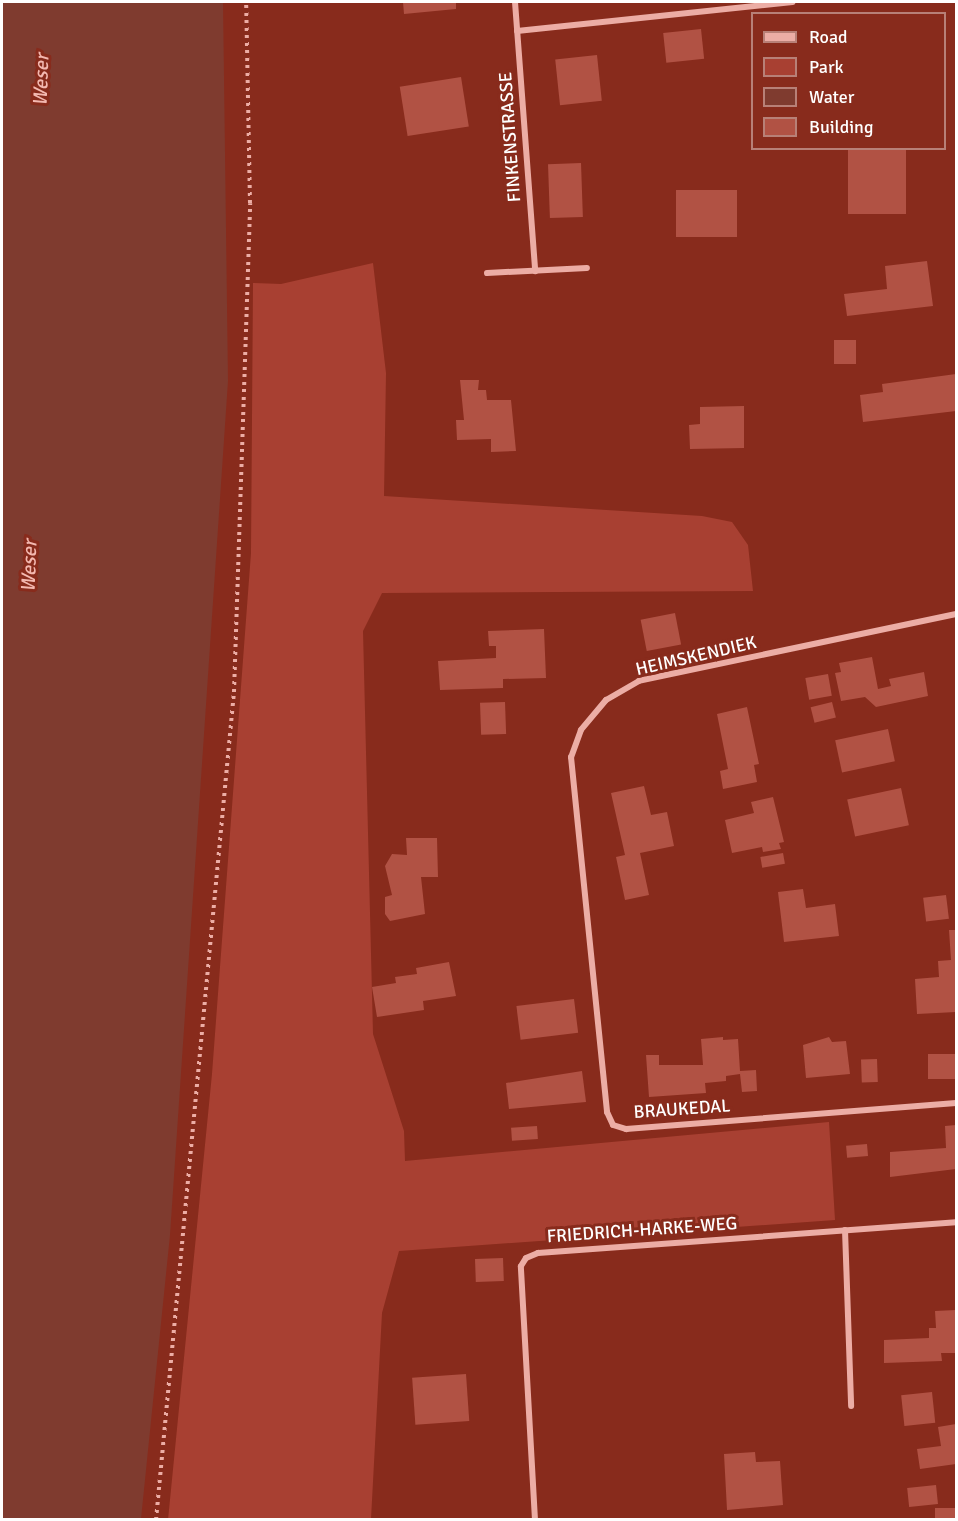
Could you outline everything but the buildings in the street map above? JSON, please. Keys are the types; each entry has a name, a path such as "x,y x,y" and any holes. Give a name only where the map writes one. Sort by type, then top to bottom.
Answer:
{"street":[{"name":"FINKENSTRASSE","path":"515,2 535,271"},
{"path":"517,31 792,2"},
{"path":"487,273 587,268"},
{"name":"HEIMSKENDIEK","path":"588,924 571,757 581,730 606,700 639,681 957,614"},
{"name":"BRAUKEDAL","path":"588,924 607,1112 613,1125 626,1129 957,1103"},
{"name":"FRIEDRICH-HARKE-WEG","path":"535,1520 521,1266 526,1258 538,1252 957,1222"},
{"path":"845,1230 851,1406"}],"path":[{"path":"156,1520 234,692 250,203 246,2"}],"green space":[{"path":"373,263 386,373 384,496 702,516 732,522 748,545 753,591 382,593 363,631 373,1034 404,1131 405,1161 829,1122 835,1220 399,1251 382,1313 371,1519 168,1520 212,1074 251,553 253,283 281,284"}],"water":[{"name":"Weser","path":"2,2 223,2 228,381 170,1235 141,1519 2,1519"}]}
